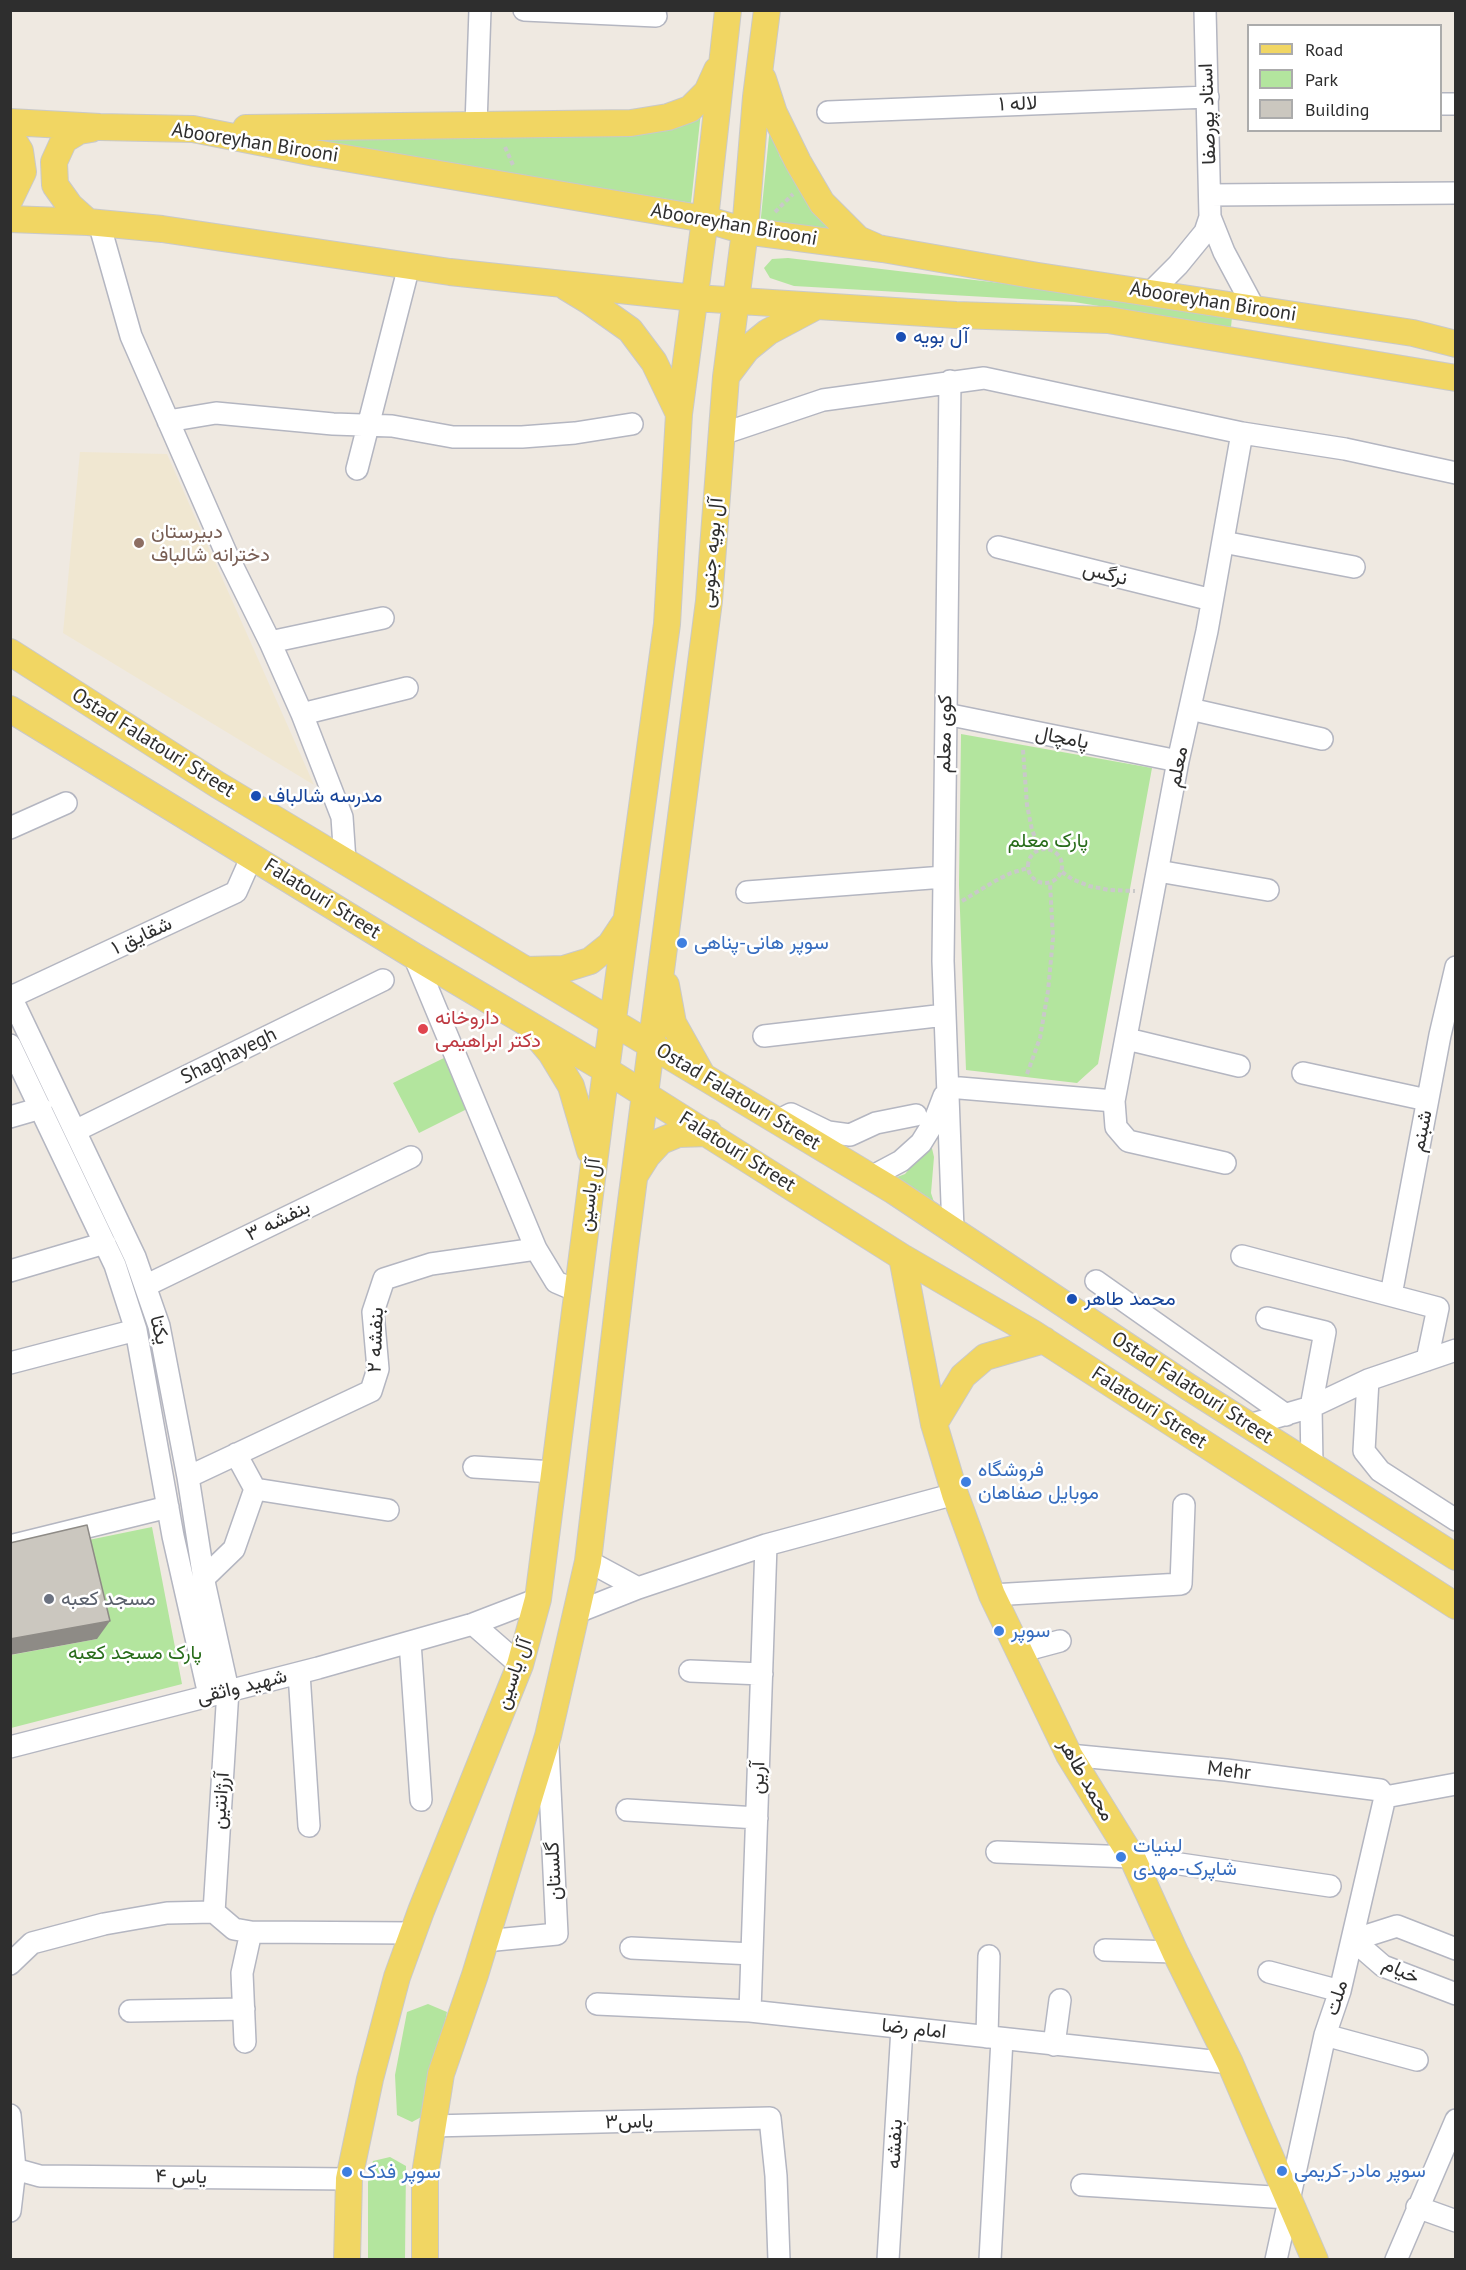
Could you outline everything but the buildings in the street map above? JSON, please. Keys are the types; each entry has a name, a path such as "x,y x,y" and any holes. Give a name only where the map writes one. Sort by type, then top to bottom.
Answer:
{"main road":[{"name":"آل بویه جنوبی","path":"606,1070 667,624 679,414 705,219 728,10"},
{"name":"آل بویه جنوبی","path":"645,1094 709,601 726,377 745,231 759,68 767,10"},
{"path":"193,129 630,123 668,117 690,109 707,92 721,61"},
{"path":"759,68 774,113 822,203 858,239 883,249"},
{"name":"Abooreyhan Birooni","path":"10,122 100,128 193,129 315,153 705,219 745,231 883,249 1038,276 1413,333 1455,344"},
{"path":"94,223 70,206 55,185 54,162 64,140 79,131 100,128"},
{"path":"10,135 20,151 23,172 10,199"},
{"name":"Abooreyhan Birooni","path":"10,219 162,229 450,272 695,298 956,315 1108,320 1455,378"},
{"path":"558,282 590,301 630,330 654,362 679,414"},
{"path":"726,377 747,348 768,332 817,306"},
{"name":"Ostad Falatouri Street","path":"10,652 218,785 871,1177 1455,1557"},
{"name":"Falatouri Street","path":"10,709 709,1133 902,1257 1044,1340 1455,1606"},
{"path":"645,789 684,792"},
{"path":"526,970 564,969 590,961 610,945 626,921"},
{"path":"662,965 674,1023 702,1076"},
{"path":"523,1020 551,1053 571,1086 594,1163"},
{"name":"آل یاسین","path":"347,2259 349,2180 370,2079 398,1977 413,1933 520,1665 538,1599 606,1070"},
{"name":"آل یاسین","path":"425,2259 425,2174 441,2074 485,1941 548,1736 588,1561 645,1094"},
{"path":"634,1178 647,1156 661,1141 678,1134 709,1133"},
{"path":"584,1239 589,1230 598,1223 609,1223 619,1228 624,1238 625,1248"},
{"name":"محمد طاهر","path":"902,1257 934,1424 954,1494 992,1595 1069,1755 1132,1857 1175,1952 1230,2063 1316,2259"},
{"path":"934,1424 963,1376 986,1357 1044,1340"}],"street":[{"path":"476,125 480,10"},
{"path":"524,10 656,16"},
{"name":"استاد پورصفا","path":"1205,10 1210,217"},
{"name":"لاله ۱","path":"828,112 1208,97"},
{"path":"1210,195 1455,193"},
{"path":"1151,292 1178,265 1205,232 1210,217"},
{"path":"1210,217 1224,252 1254,308"},
{"path":"94,223 131,336 227,555 302,714 342,817 345,861"},
{"path":"357,469 409,266"},
{"path":"722,434 823,399 984,378 1242,433 1345,449 1455,473"},
{"name":"کوی معلم","path":"950,381 943,962 953,1230"},
{"path":"168,421 216,413 392,426 453,437 522,437 575,433 632,424"},
{"name":"معلم","path":"1114,1101 1178,761 1212,600 1242,433"},
{"path":"1222,542 1354,567"},
{"name":"نرگس","path":"998,547 1212,600"},
{"path":"270,642 383,618"},
{"path":"302,714 407,688"},
{"path":"1190,709 1322,739"},
{"name":"پامچال","path":"946,714 1178,761"},
{"path":"10,828 66,803"},
{"name":"شقایق ۱","path":"11,996 236,892 252,856"},
{"path":"747,892 944,877"},
{"path":"1157,880 1268,890"},
{"path":"414,956 537,1249 556,1282 578,1291"},
{"name":"شبنم","path":"1391,1294 1427,1100 1455,968"},
{"name":"Shaghayegh","path":"75,1131 383,980"},
{"name":"یکتا","path":"11,996 135,1257 159,1326 188,1477 198,1585 219,1693"},
{"path":"764,1036 945,1015"},
{"path":"1127,1039 1239,1066"},
{"name":"یکتا","path":"10,1045 115,1265 135,1330 168,1507 198,1585"},
{"path":"1303,1073 1427,1100"},
{"path":"948,1087 1114,1101 1116,1127 1128,1141 1225,1163"},
{"name":"کوی معلم","path":"871,1177 901,1161 921,1143 934,1122 948,1087"},
{"path":"10,1117 41,1108"},
{"path":"777,1121 790,1114 828,1132 850,1135 876,1124 916,1115"},
{"name":"بنفشه ۳","path":"145,1286 411,1157"},
{"path":"10,1271 105,1243"},
{"name":"بنفشه ۲","path":"188,1477 371,1391 378,1369 373,1312 384,1279 431,1264 537,1249"},
{"path":"1242,1256 1438,1308 1427,1360"},
{"path":"1096,1281 1286,1414"},
{"path":"1267,1318 1325,1332 1311,1407 1312,1465"},
{"path":"10,1363 135,1330"},
{"path":"1249,1425 1311,1407 1368,1380 1455,1350"},
{"path":"1368,1380 1364,1451 1380,1471 1455,1520"},
{"path":"198,1585 234,1549 255,1489 236,1454"},
{"path":"474,1467 554,1472"},
{"path":"255,1489 388,1510"},
{"path":"575,1613 638,1588 766,1545 954,1494"},
{"path":"992,1595 1181,1584 1184,1505"},
{"path":"10,1546 168,1507"},
{"name":"آرین","path":"750,2011 766,1545"},
{"path":"588,1561 638,1588"},
{"name":"شهید واثقی","path":"10,1747 299,1673 410,1642 473,1624 538,1599"},
{"path":"473,1624 520,1665"},
{"path":"1019,1652 1060,1641"},
{"path":"410,1642 421,1800"},
{"path":"690,1671 762,1674"},
{"path":"299,1673 309,1826"},
{"name":"آرژانتین","path":"214,1912 219,1693"},
{"name":"گلستان","path":"485,1941 558,1934 548,1736"},
{"name":"Mehr","path":"1069,1755 1226,1770 1380,1790 1385,1797"},
{"path":"1385,1797 1455,1784"},
{"name":"ملت","path":"1276,2259 1325,2035 1340,1992 1385,1797"},
{"path":"627,1810 757,1818"},
{"path":"997,1852 1132,1857 1330,1886"},
{"path":"10,1964 32,1943 104,1924 167,1913 214,1912 234,1929 251,1932 413,1933"},
{"name":"خیام","path":"1353,1940 1397,1926 1455,1949"},
{"path":"245,2042 242,1973 251,1932"},
{"name":"خیام","path":"1353,1940 1383,1966 1455,1994"},
{"path":"631,1948 752,1954"},
{"path":"1105,1950 1175,1952"},
{"path":"989,1956 995,2038 990,2259"},
{"path":"1269,1972 1340,1992"},
{"path":"1054,2045 1060,2000"},
{"name":"امام رضا","path":"597,2004 750,2011 1230,2063"},
{"path":"130,2012 243,2009"},
{"name":"بنفشه","path":"888,2259 902,2028"},
{"path":"1325,2035 1417,2060"},
{"path":"10,2115 13,2171 10,2211"},
{"name":"یاس۳","path":"431,2126 770,2118 776,2176 779,2259"},
{"path":"1396,2259 1455,2120"},
{"name":"یاس ۴","path":"13,2171 40,2176 349,2180"},
{"path":"1082,2185 1288,2198"},
{"path":"1417,2207 1455,2221"}],"path":[{"path":"505,146 517,176"},
{"path":"768,219 799,188"},
{"path":"1026,730 1023,768 1027,805 1032,830 1040,849"},
{"path":"1040,849 1051,849 1062,861 1062,872 1055,881 1050,883 1044,884 1033,879 1028,868 1030,857 1040,849"},
{"path":"959,903 995,881 1028,868"},
{"path":"1062,872 1089,886 1109,890 1129,891 1157,880"},
{"path":"1026,1077 1040,1038 1048,991 1053,938 1050,883"}],"shaded area":[{"name":"دبیرستان دخترانه شالباف","path":"80,452 167,454 314,785 63,633"}],"green space":[{"path":"701,112 691,203 291,137"},
{"path":"770,126 780,157 799,188 847,242 760,227"},
{"path":"788,258 1000,283 1232,317 1231,327 1074,302 794,286 770,278 764,268 772,259"},
{"name":"پارک معلم","path":"961,734 1152,768 1098,1064 1077,1083 966,1070 959,885"},
{"path":"446,1057 471,1107 419,1133 393,1083"},
{"path":"931,1144 934,1157 931,1193 936,1208 892,1179 905,1174"},
{"name":"پارک مسجد کعبه","path":"152,1527 182,1684 11,1728 11,1655 97,1639 74,1543"},
{"path":"428,2004 447,2012 425,2115 412,2122 397,2115 395,2075 407,2012"},
{"path":"390,2157 406,2166 405,2259 368,2259 368,2182 373,2161"}],"place":[{"name":"آل بویه","path":"901,337"},
{"name":"دبیرستان دخترانه شالباف","path":"139,543"},
{"name":"مدرسه شالباف","path":"256,796"},
{"name":"سوپر هانی-پناهی","path":"682,943"},
{"name":"داروخانه دکتر ابراهیمی","path":"423,1029"},
{"name":"محمد طاهر","path":"1072,1299"},
{"name":"فروشگاه موبایل صفاهان","path":"966,1482"},
{"name":"مسجد کعبه","path":"49,1599"},
{"name":"سوپر","path":"999,1631"},
{"name":"لبنیات شاپرک-مهدی","path":"1121,1857"},
{"name":"سوپر مادر-کریمی","path":"1282,2171"},
{"name":"سوپر فدک","path":"347,2172"}]}
